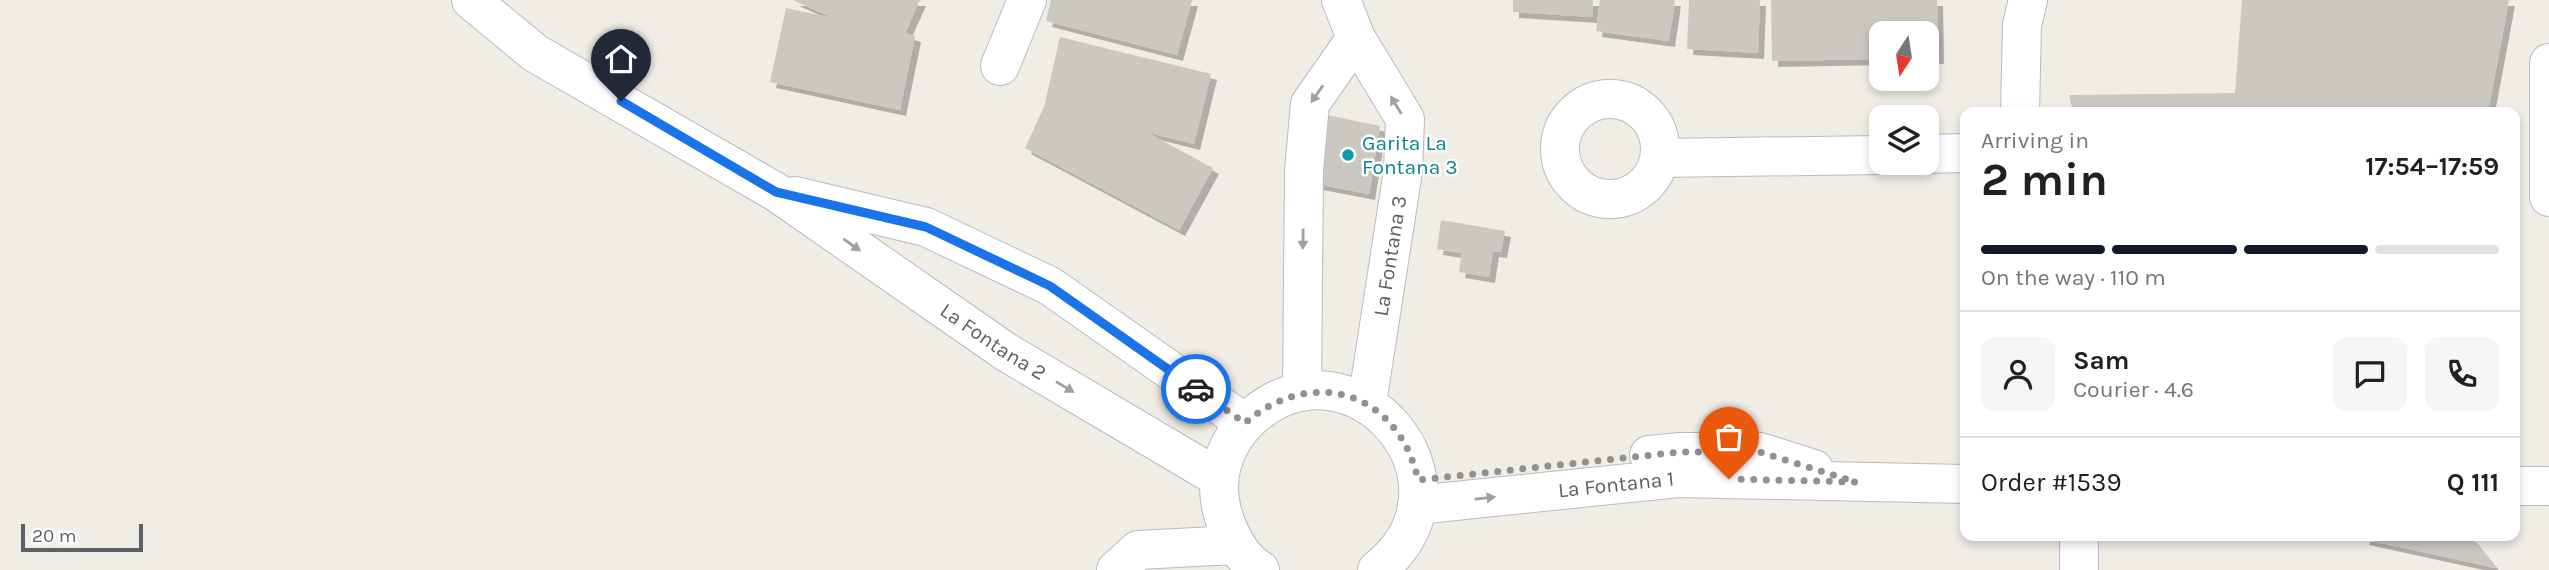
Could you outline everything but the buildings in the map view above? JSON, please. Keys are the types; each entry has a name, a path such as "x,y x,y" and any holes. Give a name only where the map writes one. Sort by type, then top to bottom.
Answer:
{"street":[{"name":"La Fontana 2","path":"471,0 535,52 776,192 1006,352 1219,478"},
{"path":"1000,66 1027,0"},
{"name":"La Fontana 3","path":"1341,0 1356,38 1405,119 1403,171 1367,403"},
{"path":"2020,107 2022,25 2028,0"},
{"path":"1301,392 1304,171 1310,104 1356,38"},
{"path":"2549,63 2549,197"},
{"path":"1939,154 1960,153"},
{"path":"1660,158 1869,155"},
{"name":"La Fontana 2","path":"776,192 926,227 1050,286 1245,423"},
{"path":"1116,570 1138,550 1248,558 1219,498 1219,478 1226,452 1245,423 1271,403 1301,392 1335,392 1367,403 1382,414 1401,436 1414,461 1418,493 1408,535 1391,559 1377,570"},
{"name":"La Fontana 1","path":"1418,493 1678,478 1960,484"},
{"path":"2079,541 2079,570"}],"way so far":[{"path":"1196,389 1245,423 1281,398 1301,392 1335,392 1367,403 1396,428 1407,444 1418,480 1680,452 1760,452 1856,482 1729,479"}],"place":[{"name":"Garita La Fontana 3","path":"1348,155"}],"route":[{"path":"621,101 776,192 926,227 1050,286 1196,389"}]}
